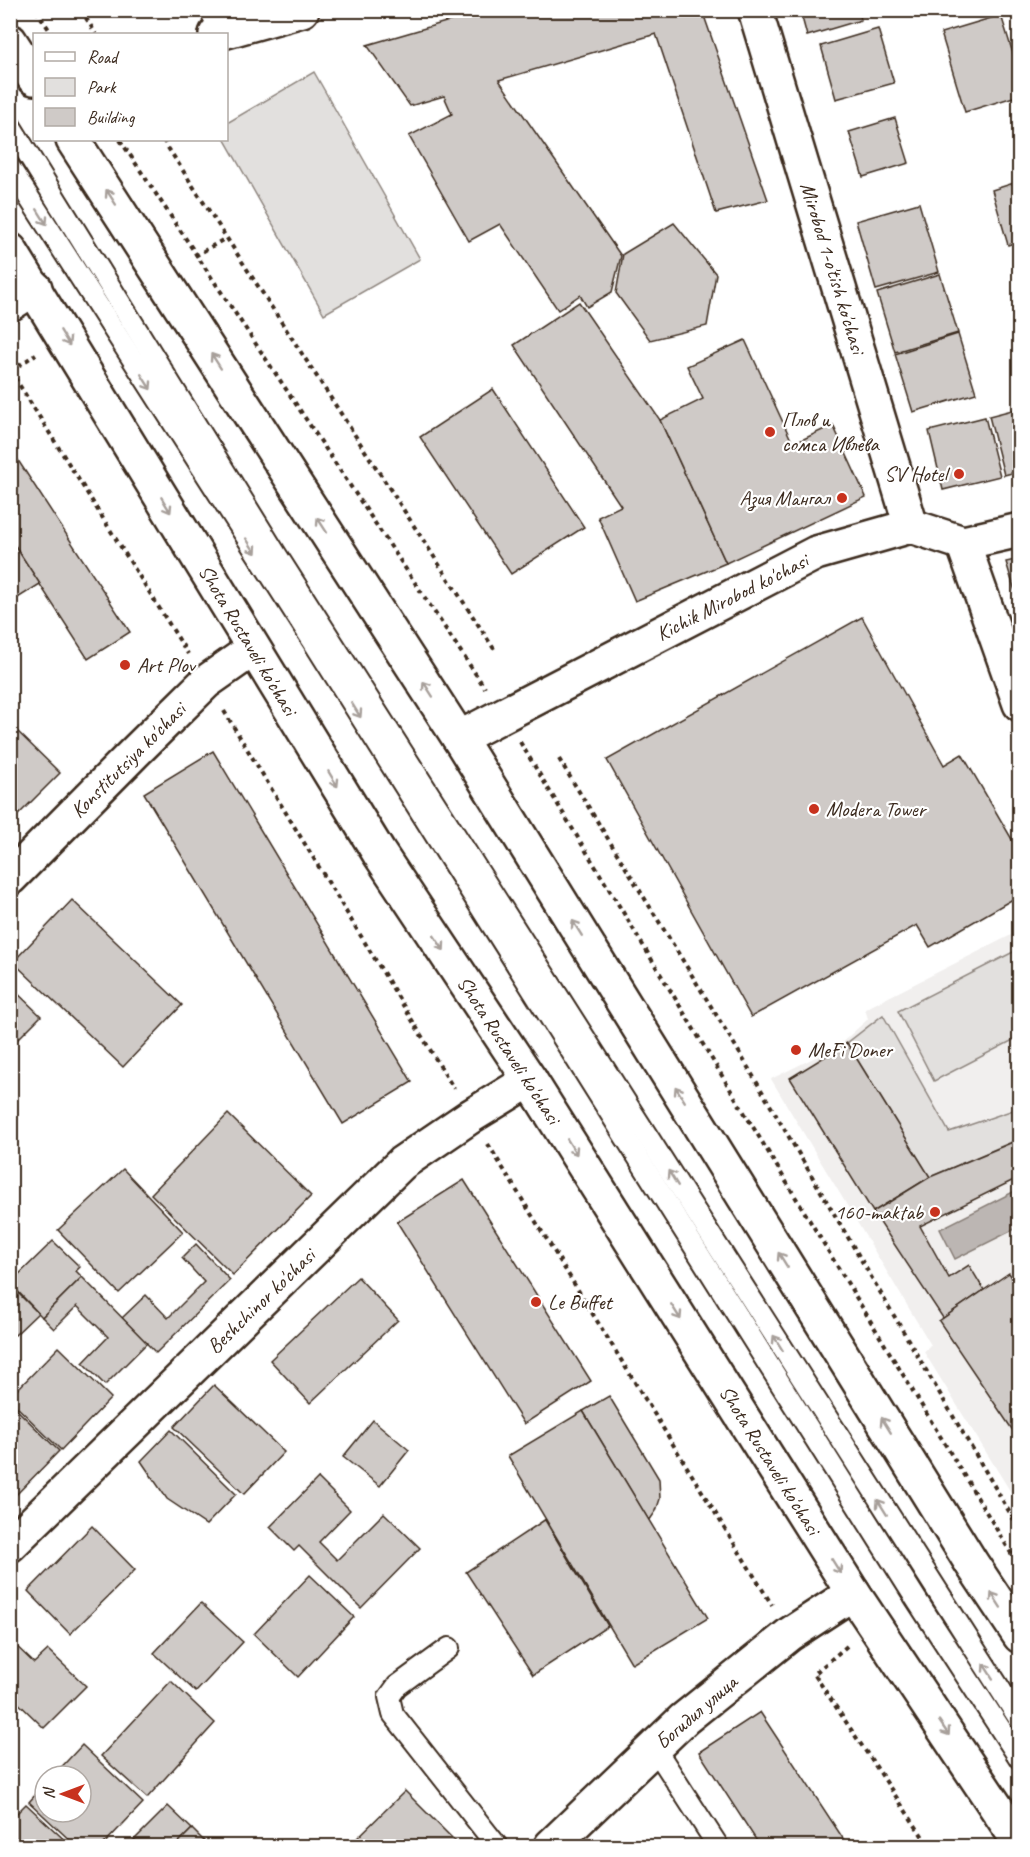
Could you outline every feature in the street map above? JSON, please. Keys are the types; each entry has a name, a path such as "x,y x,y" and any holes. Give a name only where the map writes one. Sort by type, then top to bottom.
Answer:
{"main road":[{"path":"216,26 302,10"},
{"name":"Mirobod 1-o'tish ko'chasi","path":"755,10 910,526"},
{"path":"10,41 33,76"},
{"path":"75,141 459,738 959,1544 1020,1636"},
{"name":"Shota Rustaveli ko'chasi","path":"10,250 23,296 253,649 379,853 530,1080 854,1593 1020,1843"},
{"path":"910,526 963,543 1020,530"},
{"name":"Kichik Mirobod ko'chasi","path":"459,738 816,553 910,526"},
{"path":"963,543 1020,704"},
{"name":"Konstitutsiya ko'chasi","path":"10,878 206,682 253,649"},
{"name":"Beshchinor ko'chasi","path":"10,1545 402,1163 471,1116 530,1080"},
{"name":"Богидил улица","path":"551,1846 684,1719 790,1634 854,1593"}],"lane":[{"path":"10,125 276,555 1020,1720"},
{"path":"10,168 313,641 916,1599 1020,1759"},
{"path":"449,1648 397,1686 389,1698 393,1714 497,1846"},
{"path":"654,1747 718,1846"}],"path":[{"path":"36,10 50,33"},
{"path":"81,10 95,33"},
{"path":"121,141 503,715 1020,1568"},
{"path":"164,141 494,649"},
{"path":"161,276 226,238"},
{"path":"10,370 206,682 790,1634"},
{"path":"559,759 736,1047 1020,1530"},
{"path":"847,1646 814,1674 929,1846"}],"shaded area":[{"name":"160-maktab","path":"1019,931 1020,1489 1012,1494 924,1352 931,1345 771,1079 838,1046 868,1019 865,1009"},
{"path":"1019,1189 1019,1227 955,1259 940,1229"}],"green space":[{"path":"314,72 420,259 324,314 226,141 228,141 228,122"},
{"path":"1019,949 1019,1037 934,1081 898,1011"},
{"path":"883,1015 949,1132 1019,1108 1019,1139 930,1177 847,1043"}],"building":[{"path":"487,10 702,10 768,200 716,213 656,34 499,80 621,256 612,292 587,307 580,295 558,310 500,224 469,241 409,136 452,114 444,96 410,106 367,45"},
{"path":"800,10 859,10 861,20 807,36"},
{"path":"1001,15 1020,76 1020,95 965,112 941,33"},
{"path":"878,29 894,83 836,99 821,46"},
{"path":"895,118 909,163 863,177 849,132"},
{"path":"1020,181 1020,241 1008,245 992,190"},
{"path":"919,203 939,272 876,290 856,221"},
{"path":"674,223 716,274 707,326 650,340 616,293 623,254"},
{"path":"940,274 958,333 895,352 877,293"},
{"path":"579,302 660,420 726,563 635,601 598,517 621,506 514,345"},
{"path":"958,334 976,393 913,412 895,354"},
{"path":"745,340 793,444 833,425 866,497 726,563 660,420 703,399 687,366"},
{"path":"493,389 584,527 511,574 420,437"},
{"path":"1020,408 1020,471 1004,475 989,416"},
{"path":"985,417 1000,476 943,490 929,431"},
{"path":"10,448 130,632 88,659 10,538"},
{"path":"10,538 40,584 10,603"},
{"path":"1020,559 1020,607 1006,562"},
{"name":"Modera Tower","path":"862,617 944,765 962,754 1020,853 1020,895 930,947 917,925 751,1017 607,760"},
{"path":"13,727 60,773 17,816 10,810 10,729"},
{"path":"213,751 412,1082 343,1124 144,793"},
{"path":"72,900 182,1005 123,1067 13,962"},
{"path":"10,986 41,1016 10,1047"},
{"path":"847,1043 930,1177 873,1212 790,1078"},
{"path":"228,1114 311,1196 233,1275 151,1194"},
{"path":"1020,1139 1020,1177 920,1226 949,1278 969,1265 984,1290 943,1318 873,1212 930,1177"},
{"path":"123,1169 183,1232 119,1293 58,1230"},
{"path":"464,1180 591,1381 524,1424 397,1222"},
{"path":"53,1241 80,1267 76,1271 82,1277 42,1317 10,1283"},
{"path":"196,1244 230,1280 156,1353 122,1318 146,1295 168,1318 204,1282 182,1258"},
{"path":"1009,1273 1020,1289 1020,1441 939,1321"},
{"path":"82,1277 147,1343 105,1385 83,1363 108,1337 77,1306 54,1329 42,1317"},
{"path":"358,1277 398,1320 310,1403 270,1360"},
{"path":"10,1285 38,1313 15,1335 10,1331"},
{"path":"59,1347 111,1398 61,1450 10,1400 10,1397"},
{"path":"214,1385 284,1452 244,1494 174,1427"},
{"path":"609,1396 659,1479 660,1499 649,1521 583,1411"},
{"path":"10,1403 59,1451 11,1500 10,1500"},
{"path":"583,1411 708,1618 632,1664 508,1456"},
{"path":"373,1420 409,1450 380,1486 343,1457"},
{"path":"171,1430 236,1494 206,1525 167,1499 141,1461"},
{"path":"318,1478 350,1510 319,1542 337,1560 384,1513 420,1548 361,1608 299,1546 294,1551 270,1527"},
{"path":"546,1519 608,1626 533,1675 466,1572"},
{"path":"92,1526 135,1570 70,1634 28,1591"},
{"path":"310,1575 354,1617 298,1677 254,1634"},
{"path":"201,1603 243,1642 196,1692 154,1653"},
{"path":"10,1640 34,1663 48,1650 86,1686 44,1728 10,1695"},
{"path":"171,1681 215,1723 147,1798 101,1756"},
{"path":"760,1712 848,1846 760,1846 699,1752"},
{"path":"82,1745 143,1803 102,1846 76,1846 52,1824 93,1824 93,1764 64,1764"},
{"path":"405,1791 460,1846 349,1846"},
{"path":"26,1804 33,1811 33,1824 47,1824 71,1846 10,1846 10,1820"},
{"path":"168,1806 192,1829 175,1846 128,1846"},
{"path":"192,1829 209,1846 175,1846"}],"place":[{"name":"Плов и сомса Ивлева","path":"770,432"},
{"name":"SV Hotel","path":"959,474"},
{"name":"Азия Мангал","path":"842,498"},
{"name":"Art Plov","path":"125,665"},
{"name":"Modera Tower","path":"814,809"},
{"name":"MeFi Doner","path":"796,1050"},
{"name":"160-maktab","path":"935,1212"},
{"name":"Le Buffet","path":"536,1302"}]}
